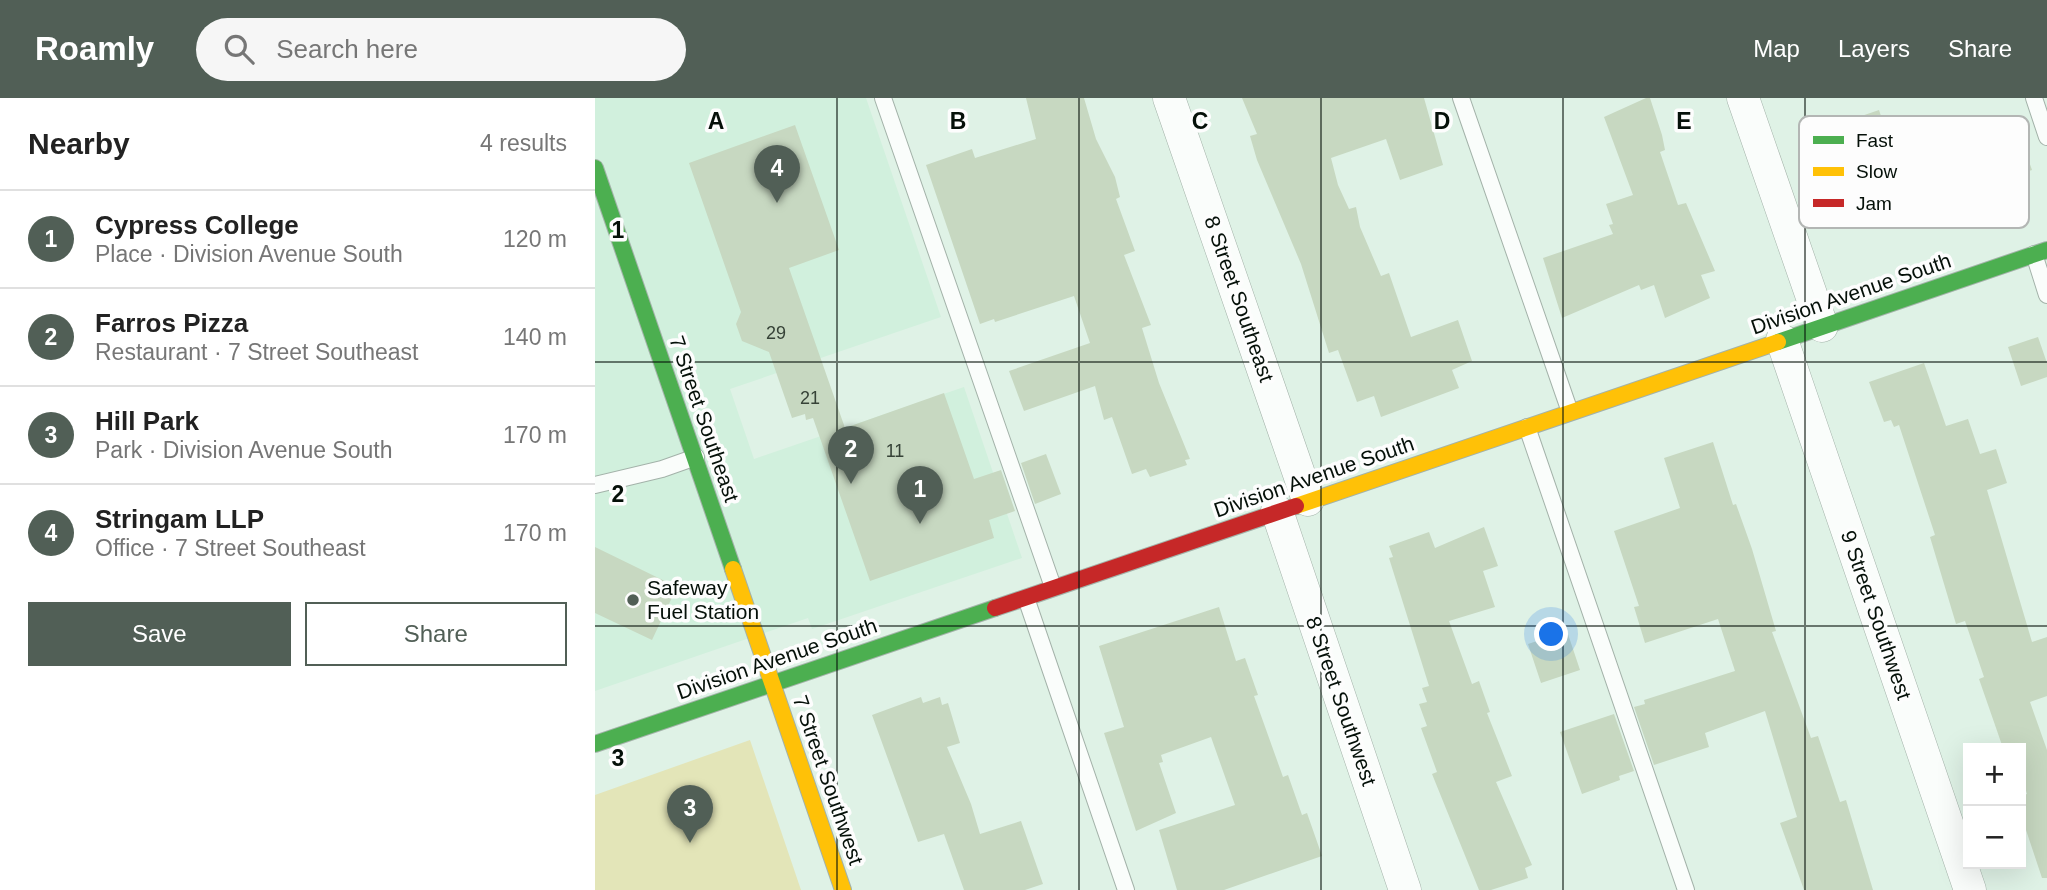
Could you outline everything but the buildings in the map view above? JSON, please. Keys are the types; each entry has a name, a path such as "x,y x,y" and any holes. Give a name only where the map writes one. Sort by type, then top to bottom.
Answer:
{"street":[{"name":"8 Street Southeast","path":"1169,98 1308,500"},
{"path":"1743,98 1822,326"},
{"name":"7 Street Southeast","path":"595,168 773,684"},
{"name":"Division Avenue South","path":"595,744 2041,252"},
{"name":"9 Street Southwest","path":"1782,340 1970,890"},
{"name":"8 Street Southwest","path":"1277,511 1405,890"},
{"name":"7 Street Southwest","path":"773,684 843,890"}],"lane":[{"path":"883,98 1053,587"},
{"path":"1461,98 1570,412"},
{"path":"2034,98 2047,137"},
{"path":"595,220 611,215"},
{"path":"2041,252 2047,295"},
{"path":"1527,427 1686,890"},
{"path":"595,485 662,469 696,457"},
{"path":"1026,597 1126,890"},
{"path":"595,733 625,734"}],"shaded area":[{"path":"595,98 866,98 941,317 730,389 754,459 964,387 1022,558 812,629 808,618 595,691"},
{"path":"750,740 801,890 595,890 595,795"}],"traffic: fast":[{"path":"595,168 733,569"},
{"path":"1778,342 2047,250"},
{"path":"595,744 995,608"}],"traffic: slow":[{"path":"1296,506 1778,342"},
{"path":"733,569 843,890"}],"traffic: jam":[{"path":"995,608 1296,506"}],"place":[{"name":"Stringam LLP","path":"777,203"},
{"name":"Farros Pizza","path":"851,484"},
{"name":"Cypress College","path":"920,524"},
{"name":"Safeway Fuel Station","path":"633,600"},
{"name":"Hill Park","path":"690,843"}]}
